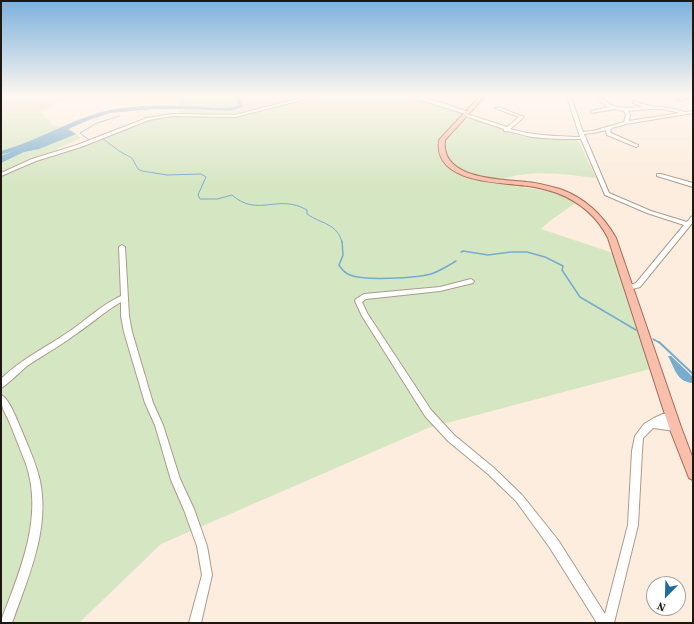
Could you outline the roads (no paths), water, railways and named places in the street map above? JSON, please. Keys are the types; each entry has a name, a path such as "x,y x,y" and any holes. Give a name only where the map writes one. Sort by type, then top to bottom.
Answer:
{"main road":[{"path":"455,126 442,140 440,149 445,160 458,170 488,181 526,184 550,189 570,196 588,207 603,220 608,229 629,288 675,427 693,474"}],"street":[{"path":"1,176 34,160 79,146 130,126"},
{"path":"496,126 506,130 535,136 582,135 614,126"},
{"path":"506,130 511,126"},
{"path":"579,126 607,194 649,212 688,224"},
{"path":"610,127 608,131 609,134 636,146"},
{"path":"659,175 693,185"},
{"path":"629,288 638,285 693,218"},
{"path":"122,247 128,332 176,480 189,509 202,546 206,575 195,623"},
{"path":"471,281 440,290 364,297 358,301 364,314 428,413 451,438 491,471 519,498 554,544 604,623"},
{"path":"1,384 14,372 76,331 115,301 125,297"},
{"path":"1,399 10,410 33,471 36,488 37,512 31,546 6,623"},
{"path":"608,623 633,525 639,436 647,427 663,418 672,418"},
{"path":"654,424 675,427"}],"water":[{"path":"67,129 76,134 39,149 24,152 1,163 1,156"},
{"path":"668,356 671,356 693,377 693,383 683,380 677,374"}],"waterway":[{"path":"1,153 26,145 70,126"},
{"path":"89,140 80,133 92,126"},
{"path":"102,138 119,151 132,158 138,169 142,171 167,175 201,174 206,177 198,195 200,199 217,199 232,195 241,202 251,205 297,205 307,210 307,214 332,227 340,236 342,242"},
{"path":"342,241 343,255 339,265 342,270 357,277 402,278 431,274 456,261"},
{"path":"461,252 463,251 488,255 511,252 527,252 545,257 563,266 562,270 580,297 636,330"},
{"path":"653,339 660,343"},
{"path":"659,342 693,374"}]}
